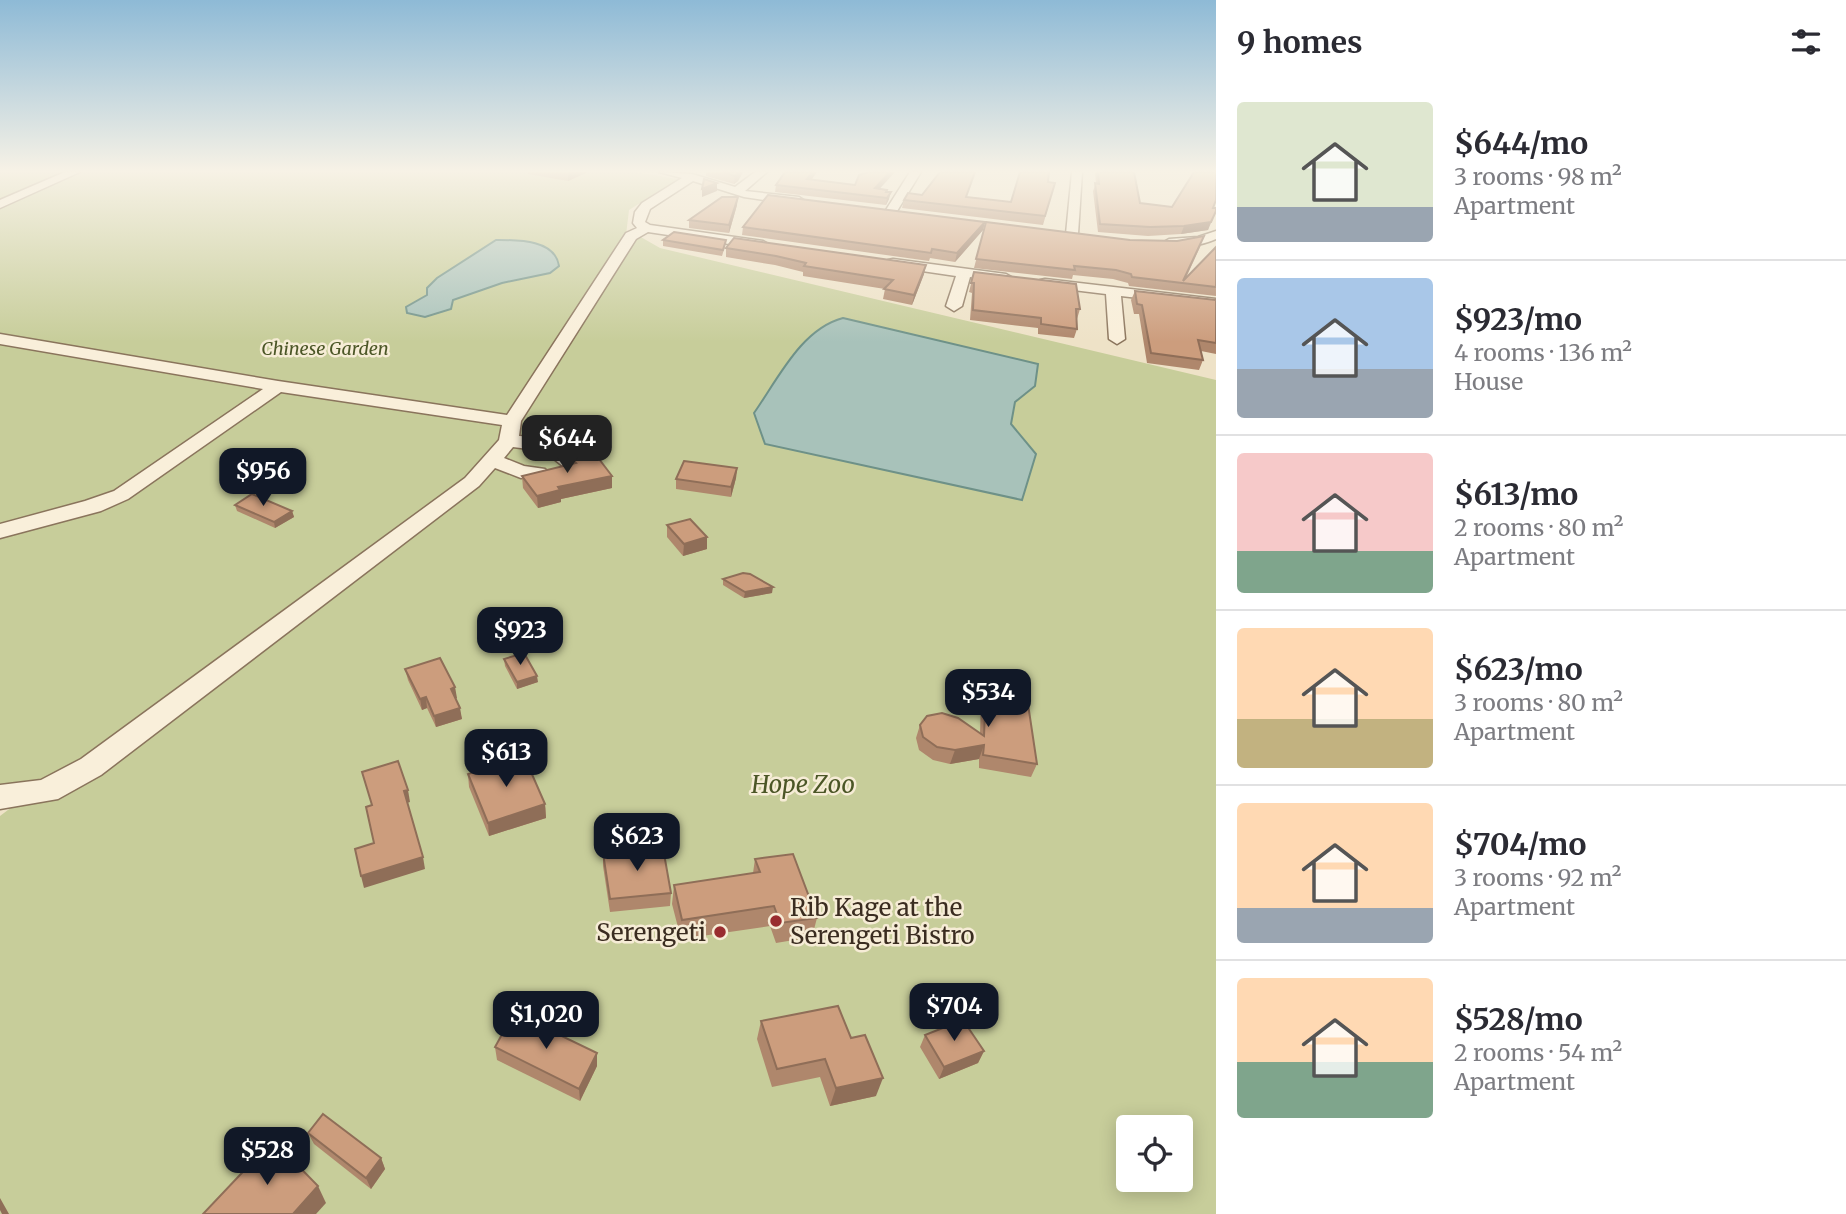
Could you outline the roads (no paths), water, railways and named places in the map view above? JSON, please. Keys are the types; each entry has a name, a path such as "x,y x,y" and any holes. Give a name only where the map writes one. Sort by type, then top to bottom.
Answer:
{"street":[{"path":"0,797 47,791 92,766 472,482 504,441 631,236 645,229"},
{"path":"650,229 780,248"},
{"path":"1072,229 1072,234"},
{"path":"1155,242 1200,241 1216,236"},
{"path":"872,260 1216,303"},
{"path":"954,306 964,273"},
{"path":"1113,291 1117,339"},
{"path":"0,339 278,386 504,441 553,446 565,453 571,463"},
{"path":"0,531 93,506 121,495 278,386"},
{"path":"504,441 521,472 538,473"}],"water":[{"path":"496,240 524,241 543,246 556,257 559,266 550,273 502,283 453,300 451,309 425,317 407,313 406,307 427,295 427,288 437,278"},
{"path":"843,318 1038,364 1035,386 1015,402 1011,424 1036,454 1022,500 765,444 754,413 803,344 828,324"}],"place":[{"name":"Rib Kage at the Serengeti Bistro","path":"776,921"},
{"name":"Serengeti","path":"720,932"}],"park label":[{"name":"Chinese Garden","path":"325,348"},
{"name":"Hope Zoo","path":"803,784"}]}
